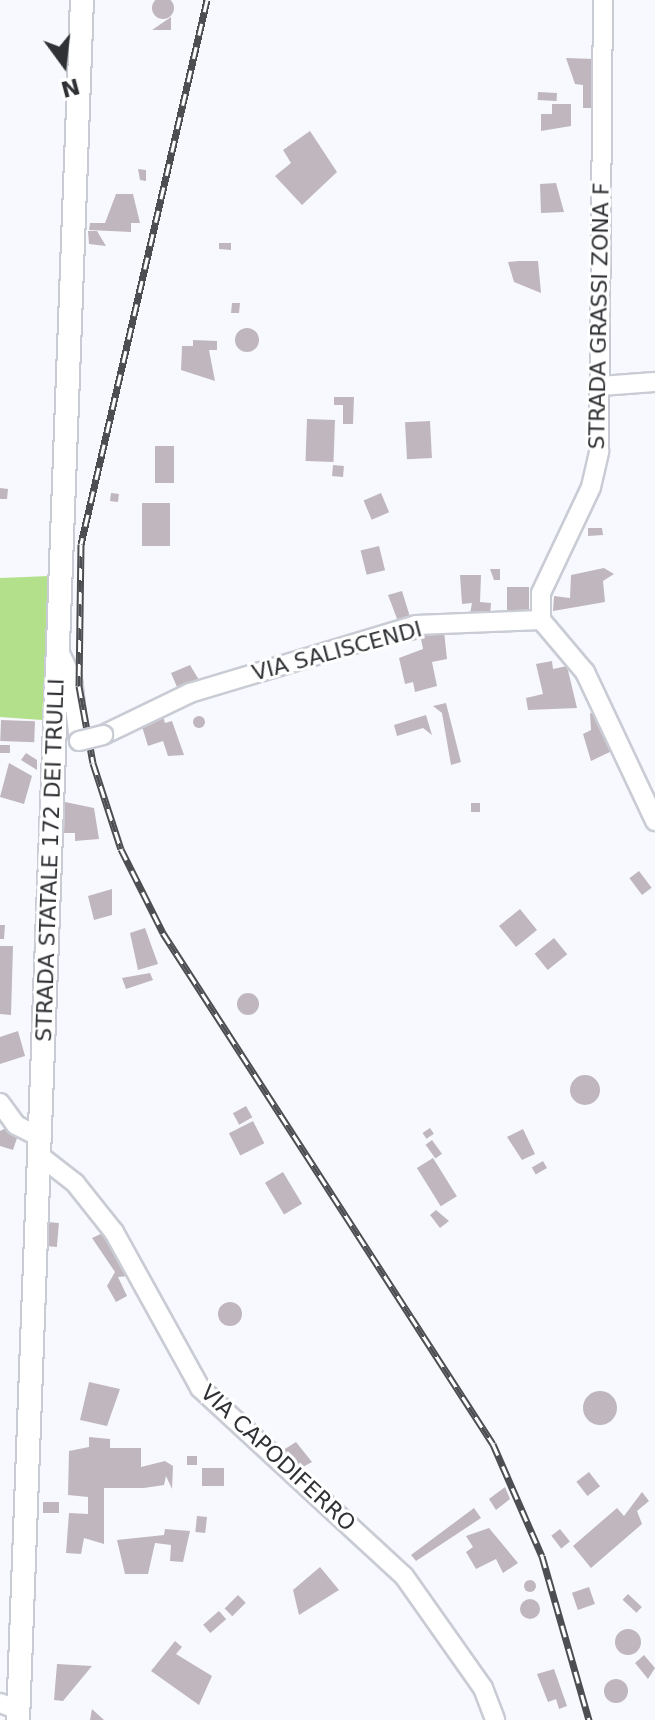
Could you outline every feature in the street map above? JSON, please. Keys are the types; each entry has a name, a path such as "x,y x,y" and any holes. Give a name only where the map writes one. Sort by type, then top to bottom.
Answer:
{"main road":[{"name":"STRADA STATALE 172 DEI TRULLI","path":"12,1711 40,1146 82,0"}],"street":[{"name":"STRADA GRASSI ZONA F","path":"541,620 549,570 591,487 600,386 603,0"},
{"path":"600,386 655,382"},
{"name":"VIA SALISCENDI","path":"58,649 72,679 79,741 103,735 190,693 416,625 541,620"},
{"path":"541,620 585,672 655,821"},
{"name":"VIA CAPODIFERRO","path":"0,1103 16,1125 75,1183 114,1232 200,1388 404,1576 483,1688 495,1720"}],"green space":[{"path":"50,576 42,720 0,717 0,578"}],"building":[{"path":"163,-3 171,0 174,8 171,16 163,19 155,16 152,8 155,0"},
{"path":"171,17 171,30 152,30"},
{"path":"566,58 595,59 596,108 583,108 583,85 575,84"},
{"path":"538,92 557,93 557,101 538,100"},
{"path":"552,104 571,104 571,126 541,131 541,114 552,114"},
{"path":"310,131 337,172 302,205 275,176 291,163 283,150"},
{"path":"138,169 146,170 146,181 140,180"},
{"path":"556,183 564,212 541,213 540,184"},
{"path":"116,194 133,194 140,223 131,223 131,232 89,230 90,223 105,223"},
{"path":"88,231 97,231 106,246 89,244"},
{"path":"219,243 231,243 231,250 219,249"},
{"path":"538,261 541,293 514,282 508,262"},
{"path":"232,303 240,303 239,313 231,313"},
{"path":"247,328 256,331 259,340 256,349 247,352 238,349 235,340 238,331"},
{"path":"193,340 217,341 217,350 209,350 215,381 181,370 182,346 193,346"},
{"path":"334,397 354,397 353,424 343,424 343,405 334,405"},
{"path":"307,419 335,420 334,462 306,461"},
{"path":"430,421 432,458 407,459 405,422"},
{"path":"155,446 174,446 174,483 155,483"},
{"path":"333,465 344,466 343,477 332,476"},
{"path":"0,488 8,489 7,499 0,499"},
{"path":"111,493 119,494 118,502 110,501"},
{"path":"381,493 389,512 372,520 364,500"},
{"path":"142,503 170,503 170,546 142,546"},
{"path":"588,528 602,528 603,535 588,536"},
{"path":"379,546 385,570 367,575 361,551"},
{"path":"604,568 614,574 603,581 605,602 553,611 554,596 570,598 571,575"},
{"path":"490,569 500,569 500,580 494,580"},
{"path":"460,575 481,575 480,602 491,603 490,617 469,619 472,603 462,604"},
{"path":"507,587 529,587 529,614 507,614"},
{"path":"402,591 411,620 399,624 388,595"},
{"path":"405,630 444,631 447,659 432,662 437,686 415,692 413,682 405,684 399,658 423,649 421,639 408,642"},
{"path":"552,661 553,669 567,666 577,708 528,710 526,698 543,694 536,664"},
{"path":"190,665 202,685 180,694 171,673"},
{"path":"446,703 461,762 451,765 442,713 433,706"},
{"path":"162,713 165,723 172,721 184,755 168,756 163,741 148,746 140,720"},
{"path":"590,713 600,716 616,749 591,761 583,734 591,730"},
{"path":"426,715 432,735 423,728 397,736 394,725"},
{"path":"199,716 205,722 199,728 193,722"},
{"path":"1,720 35,721 34,742 0,741"},
{"path":"0,745 10,745 10,753 0,753"},
{"path":"26,753 37,760 37,770 21,760"},
{"path":"9,763 32,776 24,804 0,797"},
{"path":"65,802 94,808 99,839 75,841 75,833 64,833"},
{"path":"471,803 480,803 480,812 471,812"},
{"path":"639,871 652,888 642,895 629,878"},
{"path":"112,889 112,915 94,920 88,896"},
{"path":"520,909 537,930 516,947 499,926"},
{"path":"0,925 5,925 4,939 0,939"},
{"path":"145,928 158,964 138,970 130,933"},
{"path":"554,938 567,954 548,970 535,954"},
{"path":"0,946 13,946 11,1015 0,1014"},
{"path":"150,973 153,980 126,989 122,978"},
{"path":"248,993 256,996 259,1004 256,1012 248,1015 240,1012 237,1004 240,996"},
{"path":"18,1031 25,1056 0,1064 0,1037"},
{"path":"585,1075 595,1080 600,1090 595,1100 585,1105 575,1100 570,1090 575,1080"},
{"path":"246,1106 252,1117 239,1125 233,1113"},
{"path":"253,1121 264,1143 240,1156 229,1133"},
{"path":"8,1127 17,1138 13,1150 0,1146 0,1131"},
{"path":"430,1128 434,1134 426,1139 423,1133"},
{"path":"523,1129 535,1154 522,1160 507,1137"},
{"path":"432,1140 442,1154 436,1158 426,1145"},
{"path":"433,1158 457,1196 441,1206 417,1168"},
{"path":"543,1161 547,1168 536,1174 532,1168"},
{"path":"283,1172 302,1204 284,1215 265,1183"},
{"path":"436,1210 449,1221 440,1228 430,1215"},
{"path":"47,1222 59,1223 57,1247 45,1246"},
{"path":"107,1231 128,1276 118,1277 127,1296 116,1302 107,1286 115,1272 92,1238"},
{"path":"230,1302 239,1305 242,1314 239,1323 230,1326 221,1323 218,1314 221,1305"},
{"path":"89,1382 120,1389 107,1426 80,1420"},
{"path":"600,1391 612,1396 617,1408 612,1420 600,1425 588,1420 583,1408 588,1396"},
{"path":"89,1437 110,1439 110,1448 141,1448 141,1467 165,1461 173,1466 172,1489 166,1476 164,1485 104,1488 104,1544 84,1538 81,1554 66,1553 69,1513 88,1514 88,1497 68,1495 69,1451 89,1447"},
{"path":"296,1442 312,1462 301,1468 280,1452"},
{"path":"187,1456 197,1456 197,1465 187,1465"},
{"path":"202,1468 224,1468 224,1486 202,1486"},
{"path":"589,1472 600,1486 587,1496 576,1482"},
{"path":"505,1487 510,1499 496,1510 489,1499"},
{"path":"642,1492 649,1501 637,1511 642,1524 591,1568 573,1546 617,1508 624,1516"},
{"path":"43,1502 59,1502 59,1513 43,1513"},
{"path":"474,1508 481,1518 416,1561 411,1555"},
{"path":"197,1516 207,1517 205,1533 195,1532"},
{"path":"489,1528 518,1563 503,1573 496,1559 476,1569 466,1552 473,1547 466,1536"},
{"path":"165,1529 190,1531 183,1562 170,1561 171,1545 155,1543 148,1574 125,1574 117,1540 164,1535"},
{"path":"560,1529 570,1542 561,1548 551,1536"},
{"path":"320,1567 339,1590 299,1615 293,1590"},
{"path":"530,1580 536,1586 530,1592 524,1586"},
{"path":"589,1587 595,1604 578,1610 572,1593"},
{"path":"628,1594 642,1607 636,1613 623,1600"},
{"path":"238,1595 246,1603 232,1616 225,1608"},
{"path":"526,1599 534,1599 540,1609 534,1619 526,1619 520,1613 520,1605"},
{"path":"219,1611 226,1619 210,1633 203,1625"},
{"path":"628,1629 637,1633 641,1642 637,1651 628,1655 619,1651 615,1642 619,1633"},
{"path":"175,1641 182,1647 176,1654 212,1676 199,1705 151,1671"},
{"path":"644,1655 655,1668 648,1679 635,1663"},
{"path":"57,1664 92,1666 63,1701 54,1700"},
{"path":"554,1669 567,1706 559,1709 556,1699 548,1702 537,1674"},
{"path":"616,1679 625,1682 628,1691 625,1700 616,1703 607,1700 604,1691 607,1682"},
{"path":"92,1709 104,1720 90,1720"}],"railway":[{"path":"207,0 81,544 79,686 93,763 121,849 163,933 493,1444 542,1556 589,1720"}]}
